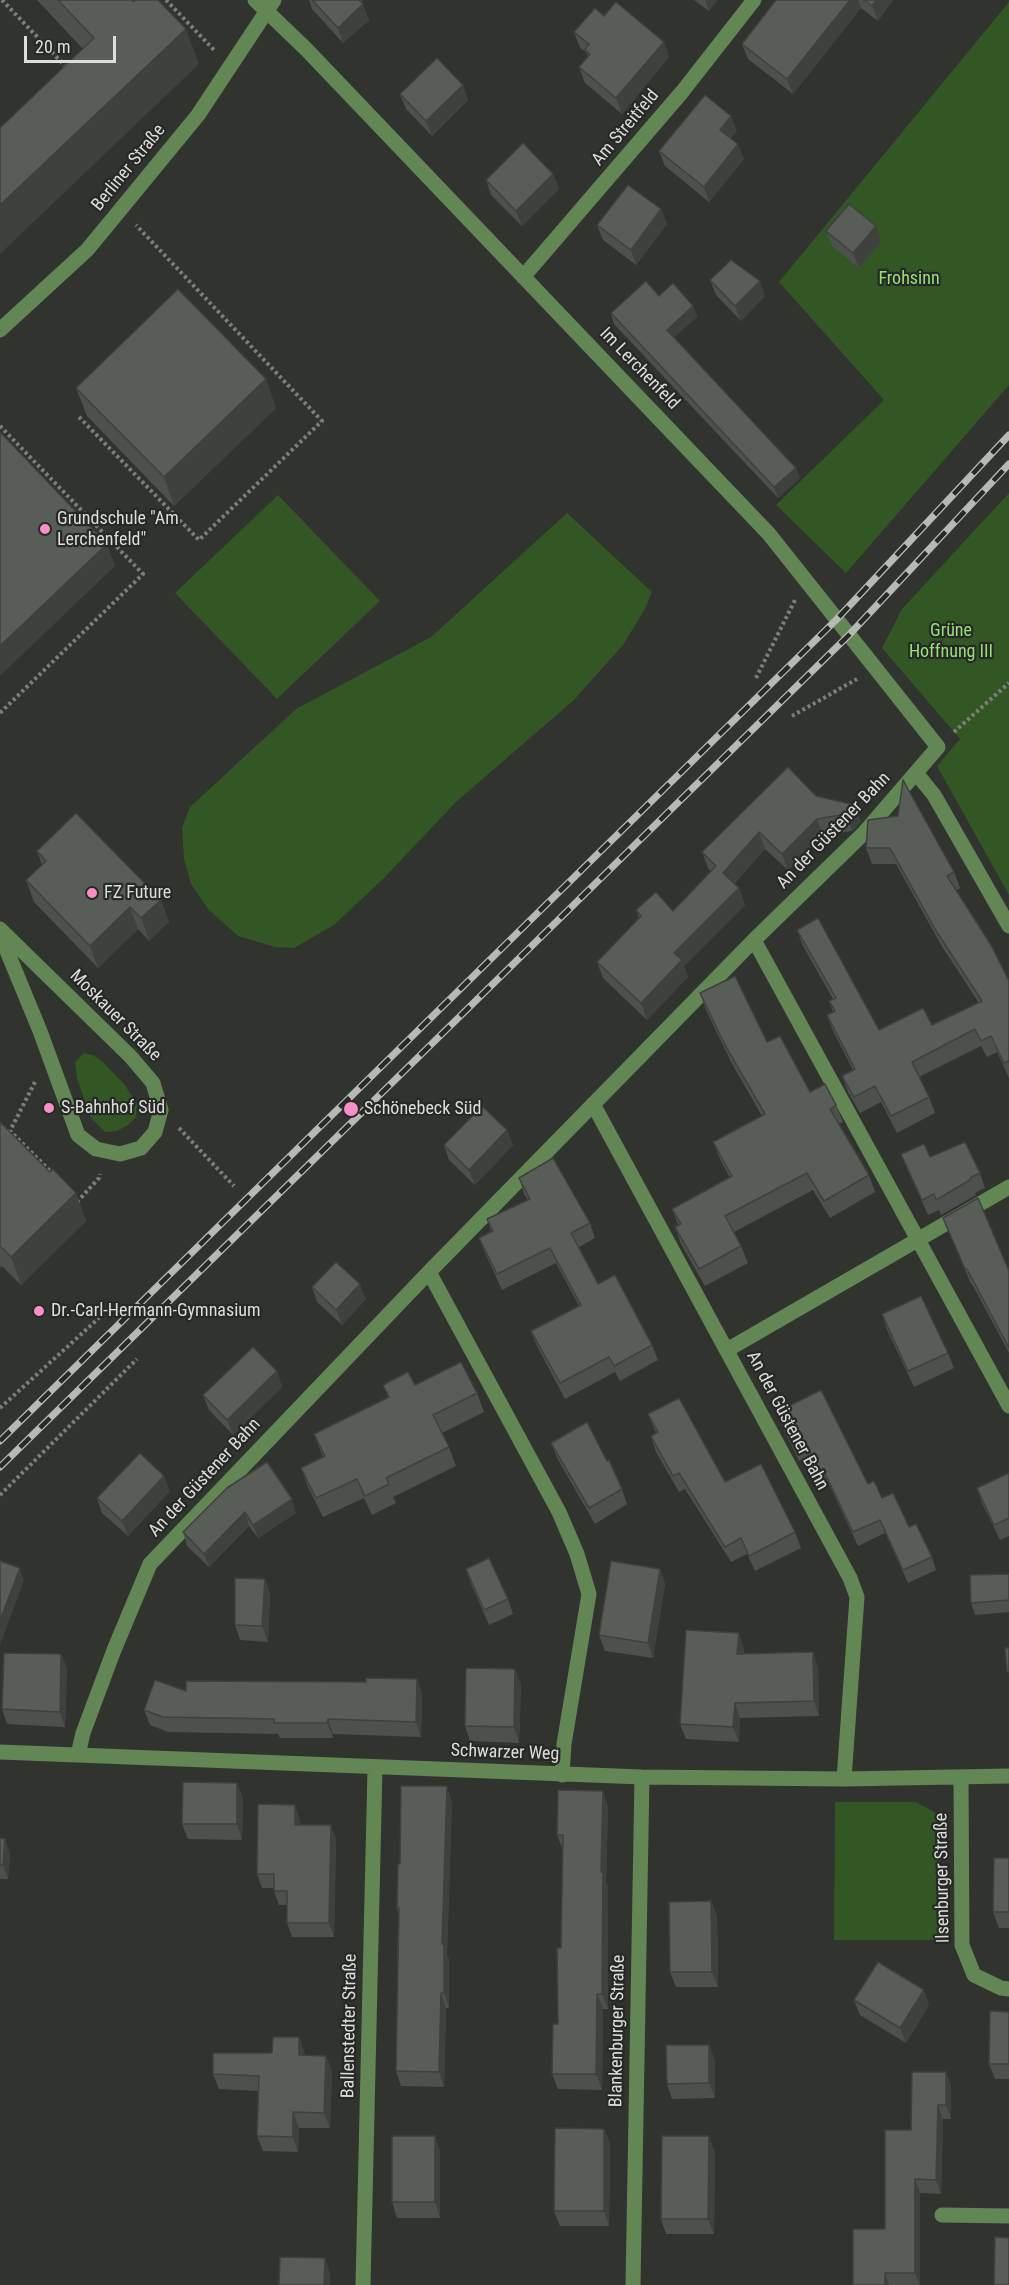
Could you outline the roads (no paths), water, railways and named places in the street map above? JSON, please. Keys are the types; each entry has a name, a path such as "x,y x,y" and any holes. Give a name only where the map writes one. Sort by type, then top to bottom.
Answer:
{"street":[{"name":"Im Lerchenfeld","path":"255,0 270,6 306,50 769,534 938,747 916,773"},
{"name":"Am Streitfeld","path":"524,277 682,92 754,0"},
{"name":"Berliner Straße","path":"0,330 87,250 198,114 270,6"},
{"name":"An der Güstener Bahn","path":"78,1755 83,1733 106,1671 150,1564 429,1272 754,939 864,833 916,773 940,804 1009,926"},
{"name":"Moskauer Straße","path":"0,929 131,1057 153,1083 161,1110 155,1131 141,1148 120,1154 96,1149 78,1135 0,934"},
{"path":"754,939 1009,1406"},
{"name":"An der Güstener Bahn","path":"593,1104 727,1350 857,1597 844,1779"},
{"path":"727,1350 1009,1187"},
{"path":"429,1272 559,1512 577,1554 589,1594 564,1744 562,1775"},
{"name":"Schwarzer Weg","path":"0,1752 642,1777 844,1779 1009,1776"},
{"name":"Ballenstedter Straße","path":"363,2285 375,1768"},
{"name":"Blankenburger Straße","path":"633,2285 642,1777"},
{"name":"Ilsenburger Straße","path":"962,1777 962,1945 974,1975 1001,1988 1009,1989"},
{"path":"942,2215 1009,2216"}],"railway":[{"path":"0,1441 837,619 1009,435"},
{"path":"0,1467 849,635 1009,464"}],"place":[{"name":"Grundschule \"Am Lerchenfeld\"","path":"45,529"},
{"name":"FZ Future","path":"92,893"},
{"name":"S-Bahnhof Süd","path":"49,1108"},
{"name":"Schönebeck Süd","path":"351,1109"},
{"name":"Dr.-Carl-Hermann-Gymnasium","path":"39,1311"}],"park label":[{"name":"Frohsinn","path":"909,279"},
{"name":"Grüne Hoffnung III","path":"951,641"}]}
